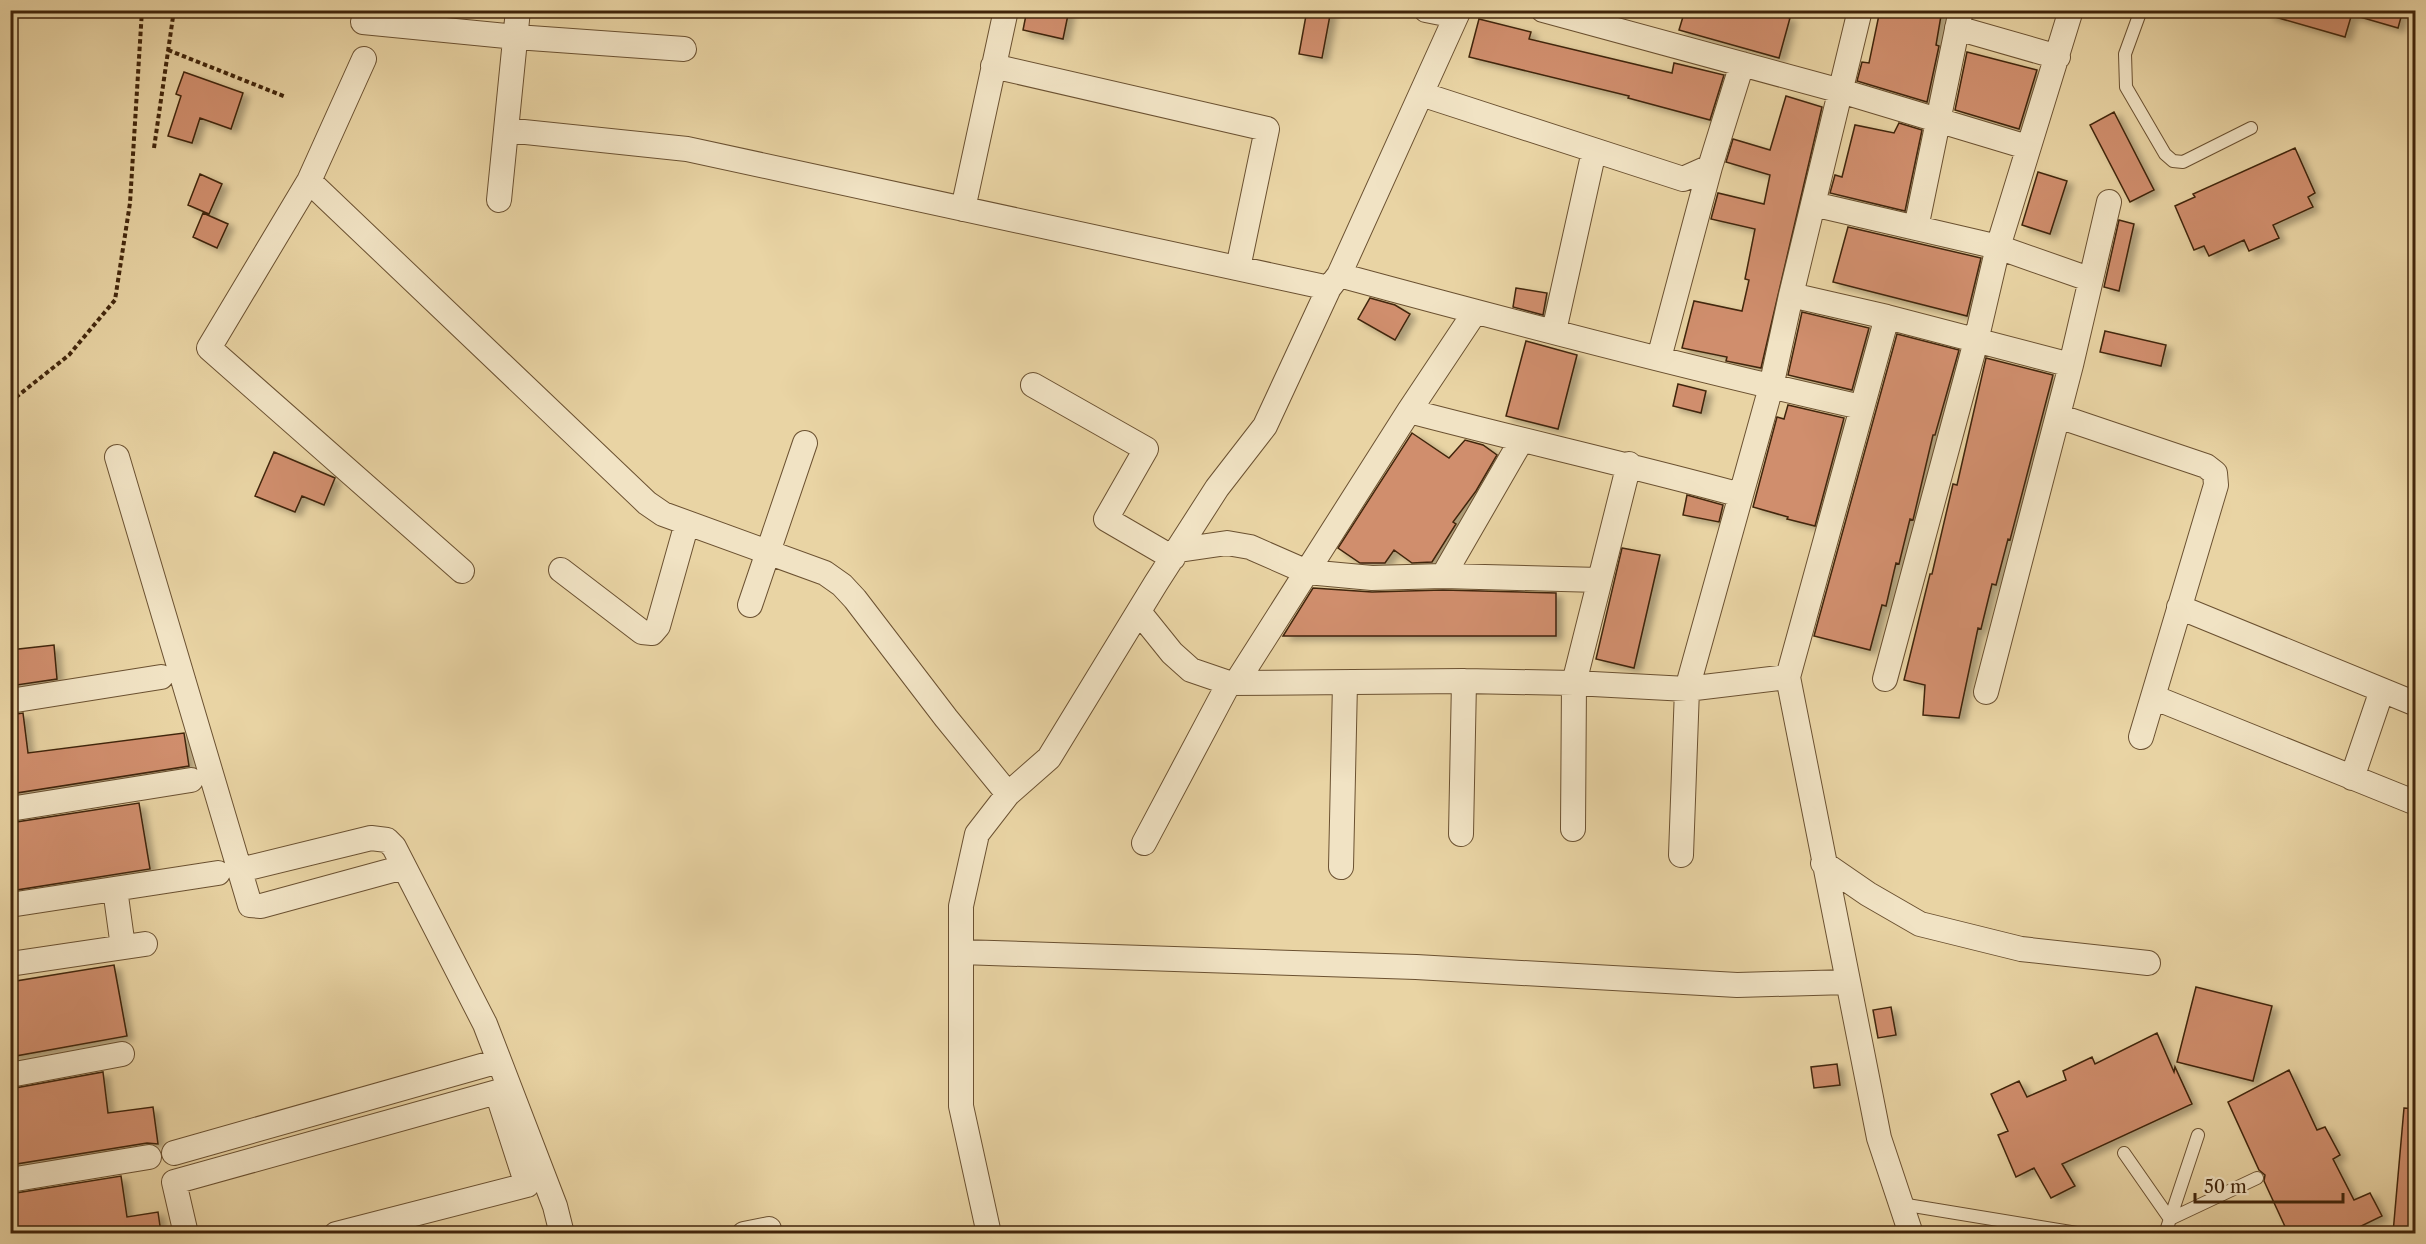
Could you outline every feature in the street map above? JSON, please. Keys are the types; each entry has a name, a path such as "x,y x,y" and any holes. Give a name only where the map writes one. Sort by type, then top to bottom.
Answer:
{"street":[{"path":"499,200 518,10"},
{"path":"963,209 1006,10"},
{"path":"989,1233 961,1106 961,906 977,834 1008,794 1049,758 1217,488 1266,426 1457,13 1426,10"},
{"path":"1543,10 1586,16 2027,147"},
{"path":"1681,855 1687,689 1771,387 1860,10"},
{"path":"1885,679 1976,341 1998,247 2071,10"},
{"path":"1916,228 1959,19 2058,57"},
{"path":"363,22 516,37 684,49"},
{"path":"364,59 309,181 208,348 462,571"},
{"path":"1659,358 1710,167 1742,64"},
{"path":"993,66 1267,129 1239,268"},
{"path":"1421,94 1683,179 1710,167"},
{"path":"506,130 687,149 1239,268 1334,282 1475,312 1771,387 1861,406"},
{"path":"1554,331 1594,152"},
{"path":"309,181 647,502 663,514 825,573 849,592 1008,794"},
{"path":"1986,692 2071,365 2089,279 2109,202"},
{"path":"1813,204 1998,247 2089,279"},
{"path":"1791,295 1887,317 2071,365"},
{"path":"1144,843 1232,683 1307,572 1408,411 1475,312"},
{"path":"1887,317 1788,677 1879,1138 1911,1233"},
{"path":"1033,385 1146,449 1106,519 1176,554 1227,543 1250,547 1307,572 1372,578 1443,576 1599,580"},
{"path":"1408,411 1521,441 1629,464 1742,495"},
{"path":"2058,416 2206,466 2215,473 2216,485 2141,736"},
{"path":"1443,576 1521,441"},
{"path":"750,605 805,443"},
{"path":"117,457 206,761 229,871 250,905 255,906 404,867"},
{"path":"1572,829 1574,683 1629,464"},
{"path":"561,570 642,632 652,633 658,627 687,523"},
{"path":"2179,607 2415,704"},
{"path":"1139,612 1172,653 1191,670 1232,683 1464,681 1574,683 1687,689 1788,677"},
{"path":"10,701 161,677"},
{"path":"1461,834 1464,681"},
{"path":"1341,867 1345,683"},
{"path":"2352,778 2382,690"},
{"path":"2153,697 2415,803"},
{"path":"10,809 191,780"},
{"path":"10,905 229,871 379,838 387,840 394,847 485,1024 555,1206 562,1233"},
{"path":"1823,863 1868,894 1920,924 2021,949 2148,963"},
{"path":"10,964 134,946 115,889"},
{"path":"961,952 1416,967 1737,985 1848,982"},
{"path":"10,1074 122,1054"},
{"path":"174,1153 499,1061"},
{"path":"186,1233 174,1182 497,1092 527,1185 343,1233"},
{"path":"10,1180 149,1157"},
{"path":"744,1233 769,1229"}],"lane":[{"path":"2141,10 2125,54 2126,87 2165,154 2173,161 2183,162 2251,128"},
{"path":"2165,1233 2198,1136"},
{"path":"2124,1153 2170,1219"},
{"path":"2170,1219 2258,1178"},
{"path":"1901,1204 2083,1233"}],"path":[{"path":"10,402 69,355 115,300 130,202 142,10"},
{"path":"154,148 174,10"},
{"path":"168,50 286,96"}],"building":[{"path":"1027,10 1069,10 1063,39 1023,30"},
{"path":"1307,10 1331,10 1322,58 1299,54"},
{"path":"1685,10 1762,10 1790,18 1779,58 1679,30"},
{"path":"1880,10 1895,10 1912,14 1913,10 1942,10 1936,45 1939,46 1927,102 1857,81 1862,62 1869,63"},
{"path":"2269,10 2353,10 2345,37 2268,15"},
{"path":"2354,10 2403,10 2398,28 2353,15"},
{"path":"1479,19 1531,32 1529,39 1672,73 1674,63 1724,75 1710,120 1628,98 1629,96 1469,57"},
{"path":"1967,52 2037,70 2019,129 1955,110"},
{"path":"184,72 243,93 231,129 200,118 192,143 168,136 181,96 176,94"},
{"path":"1786,96 1822,107 1761,368 1726,361 1727,357 1682,348 1694,301 1742,311 1749,280 1745,279 1755,229 1711,219 1718,193 1764,204 1770,175 1726,162 1733,139 1770,150"},
{"path":"2114,112 2154,190 2130,202 2090,125"},
{"path":"1899,123 1922,130 1905,211 1830,193 1835,175 1842,177 1855,125 1894,133"},
{"path":"2295,148 2315,193 2308,197 2313,207 2273,225 2279,238 2249,251 2244,240 2209,256 2204,246 2194,250 2175,206 2195,197 2193,194"},
{"path":"2038,172 2067,181 2050,234 2022,225"},
{"path":"200,174 222,184 209,214 188,205"},
{"path":"203,213 228,224 217,248 193,237"},
{"path":"2119,220 2134,224 2119,291 2104,287"},
{"path":"1848,227 1981,258 1967,316 1833,282"},
{"path":"1516,288 1547,293 1543,315 1513,307"},
{"path":"1370,298 1395,305 1410,314 1395,340 1358,319"},
{"path":"1802,312 1869,328 1852,390 1788,375"},
{"path":"2105,331 2166,345 2161,366 2100,352"},
{"path":"1897,334 1959,350 1935,435 1933,435 1913,520 1910,519 1899,564 1896,563 1886,606 1882,605 1870,650 1814,636"},
{"path":"1526,341 1577,355 1558,429 1506,416"},
{"path":"1986,358 2053,375 2010,540 2008,539 1996,585 1992,584 1981,629 1978,628 1959,718 1923,715 1925,685 1904,680 1953,484 1957,485"},
{"path":"1678,384 1706,391 1701,413 1673,406"},
{"path":"1788,405 1844,418 1815,526 1753,507 1777,417 1784,419"},
{"path":"1412,433 1449,458 1465,440 1483,445 1497,455 1476,491 1453,522 1456,524 1432,562 1412,563 1394,550 1385,563 1360,563 1338,548"},
{"path":"274,452 335,478 324,505 302,496 295,512 255,496"},
{"path":"1687,495 1723,505 1719,522 1683,515"},
{"path":"1622,548 1660,555 1634,668 1596,659"},
{"path":"1313,588 1372,592 1443,590 1556,593 1556,636 1283,636"},
{"path":"54,645 57,679 10,686 10,650"},
{"path":"23,713 28,753 184,733 189,766 10,794 10,715"},
{"path":"139,803 150,869 10,891 10,823"},
{"path":"114,965 127,1036 10,1057 10,982"},
{"path":"2196,987 2272,1006 2253,1081 2177,1062"},
{"path":"1891,1007 1896,1035 1878,1038 1873,1010"},
{"path":"2157,1033 2174,1072 2175,1067 2192,1104 2062,1164 2075,1186 2051,1198 2034,1168 2016,1177 1998,1135 2008,1131 1991,1094 2019,1081 2027,1097 2066,1080 2063,1071 2092,1057 2095,1064"},
{"path":"1837,1064 1840,1085 1814,1088 1811,1067"},
{"path":"2289,1070 2317,1130 2325,1127 2340,1155 2333,1159 2354,1200 2370,1193 2382,1216 2347,1233 2288,1233 2264,1181 2265,1175 2259,1170 2228,1102"},
{"path":"103,1072 108,1113 153,1107 158,1144 147,1143 10,1165 10,1089"},
{"path":"2404,1108 2415,1109 2415,1233 2393,1233"},
{"path":"121,1176 127,1217 158,1212 161,1233 10,1233 10,1194"}]}
